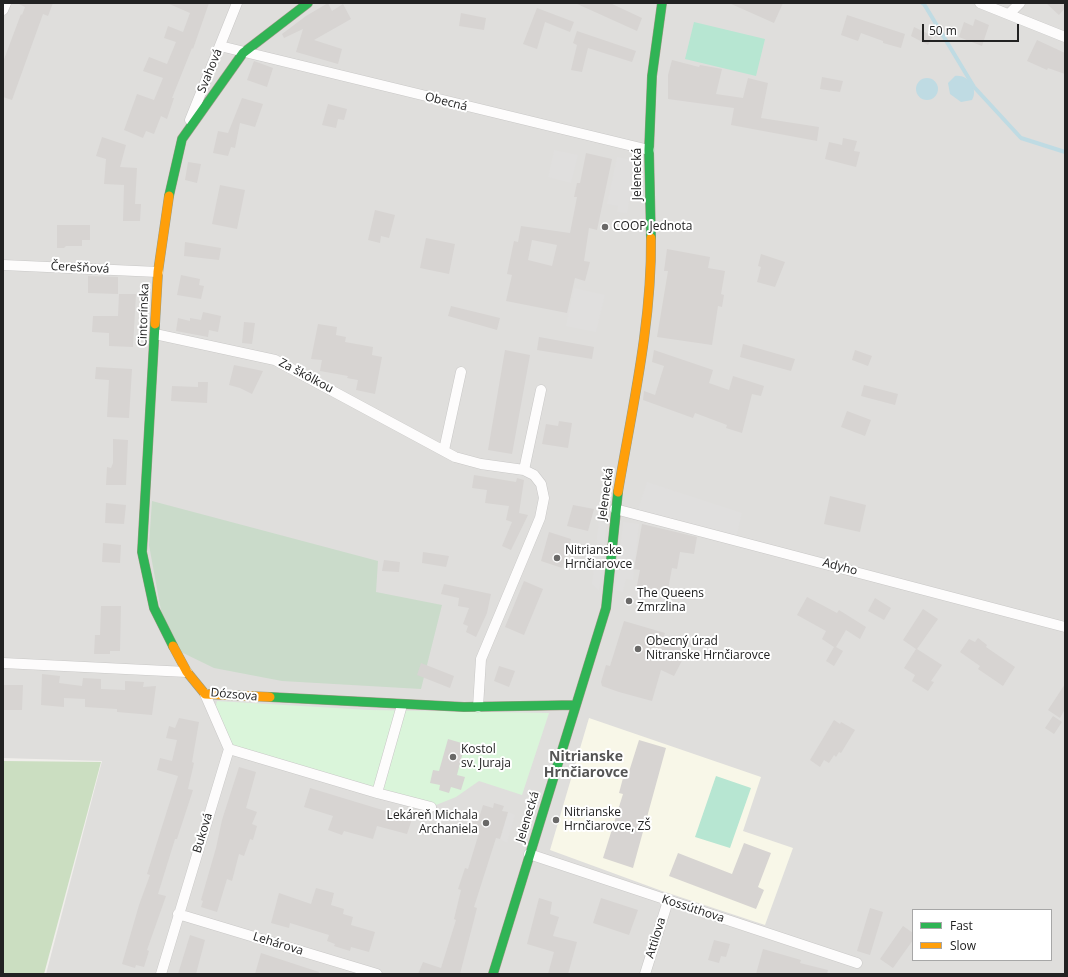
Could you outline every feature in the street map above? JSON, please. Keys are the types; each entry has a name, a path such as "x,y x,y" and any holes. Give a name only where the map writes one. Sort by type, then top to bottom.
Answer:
{"street":[{"path":"3,10 6,3"},
{"name":"Svahová","path":"182,138 236,3"},
{"name":"Cintorínska","path":"187,672 154,608 142,552 156,334 158,272 168,199 182,138 243,53 308,3"},
{"name":"Jelenecká","path":"494,974 529,854 606,608 615,508 643,343 651,264 649,150 652,76 662,3"},
{"path":"980,3 1065,36"},
{"path":"1009,14 1020,3"},
{"name":"Obecná","path":"220,46 243,53 649,150"},
{"name":"Čerešňová","path":"3,265 158,272"},
{"name":"Za škôlkou","path":"156,334 276,360 465,461 524,470 534,475 541,484 544,498 540,518 481,659 478,707"},
{"path":"444,450 460,372"},
{"path":"524,470 541,390"},
{"name":"Adyho","path":"615,508 1065,627"},
{"path":"3,663 187,672"},
{"name":"Dózsova","path":"187,672 205,694 402,705 478,707 576,705"},
{"path":"205,694 229,749 377,793 431,806"},
{"path":"377,793 402,705"},
{"name":"Buková","path":"161,974 229,749"},
{"name":"Kossúthova","path":"529,854 857,962"},
{"name":"Attilova","path":"645,974 668,901"},
{"name":"Lehárova","path":"178,914 377,974"}],"shaded area":[{"path":"3,3 1065,3 1065,974 46,974 102,761 3,758"},
{"path":"554,150 578,155 571,183 548,177"},
{"path":"617,157 637,161 627,213 617,212 618,206 607,204"},
{"path":"574,288 605,295 596,332 566,326"},
{"path":"647,482 742,513 736,540 636,514"},
{"path":"602,490 610,491 599,592 592,584"},
{"path":"623,522 639,524 633,580 626,579 623,592 615,590"},
{"path":"589,718 761,777 743,831 793,848 765,925 662,891 550,850"},
{"path":"508,812 515,815 507,843 500,839"}],"green space":[{"path":"694,22 765,39 756,76 685,59"},
{"path":"152,501 378,561 376,592 442,605 421,689 282,681 214,668 179,651 164,627 149,545"},
{"path":"217,701 370,710 549,713 522,795 479,781 456,797 431,807 237,753 215,709"},
{"path":"3,761 101,762 44,974 3,974"},
{"path":"716,776 751,788 730,848 695,837"}],"water":[{"path":"955,76 964,77 971,83 974,91 972,100 961,102 950,94 948,83"},
{"path":"923,78 931,78 938,85 938,93 931,100 923,100 916,93 916,85"}],"building":[{"path":"17,3 53,3 48,16 43,14 12,100 3,97 3,62 25,7"},
{"path":"167,3 209,3 193,49 192,48 172,98 174,98 167,119 161,116 154,134 146,131 143,138 124,130 137,94 154,100 163,78 143,71 149,57 167,64 176,42 164,38 168,26 183,32 190,13"},
{"path":"328,3 332,11 343,4 351,19 314,40 342,49 338,64 296,52 303,29 284,38 282,34 306,16"},
{"path":"575,3 610,3 642,18 637,31"},
{"path":"729,3 783,3 774,23"},
{"path":"1046,3 1065,3 1065,8 1059,15"},
{"path":"537,8 574,22 570,32 545,22 537,49 523,44"},
{"path":"461,13 486,18 484,30 459,26"},
{"path":"847,15 905,34 901,48 883,43 883,41 861,33 858,41 841,35"},
{"path":"975,19 989,25 982,46 959,37 964,22 973,26"},
{"path":"914,27 933,36 928,45 911,36"},
{"path":"577,31 636,51 632,62 588,48 582,72 571,70 577,45 573,43"},
{"path":"1037,40 1065,53 1065,74 1048,68 1047,70 1027,61"},
{"path":"672,60 699,67 700,65 722,69 716,94 743,98 748,78 768,83 761,118 819,127 817,141 731,125 734,108 668,99 668,75"},
{"path":"254,61 273,68 267,87 247,80"},
{"path":"822,77 843,81 840,92 820,89"},
{"path":"242,98 263,104 255,127 240,123 235,148 231,147 228,156 213,153 218,131 228,133"},
{"path":"328,104 347,109 344,120 338,119 336,128 322,125"},
{"path":"102,137 126,145 120,167 137,168 135,204 141,204 140,221 123,221 124,185 104,184 106,159 96,156"},
{"path":"843,138 857,141 854,151 860,152 856,167 825,159 829,142 842,145"},
{"path":"586,153 612,159 597,230 589,228 584,261 590,262 585,281 575,278 567,313 506,301 512,275 507,274 514,241 518,242 521,226 570,233 577,197 574,197 577,183 580,183","holes":["532,240 557,245 552,266 528,260"]},
{"path":"188,162 201,164 197,183 185,180"},
{"path":"220,185 245,190 237,229 212,224"},
{"path":"375,210 395,215 389,238 381,236 380,243 368,240"},
{"path":"57,225 90,225 90,240 82,240 82,246 66,246 64,248 57,248"},
{"path":"426,238 455,244 449,274 420,268"},
{"path":"185,242 221,248 219,260 184,256"},
{"path":"667,249 710,257 708,268 725,271 721,294 724,295 722,307 718,306 712,345 657,337 668,271 664,271"},
{"path":"761,254 785,262 775,287 757,282 761,267 758,266"},
{"path":"181,275 200,279 199,285 204,286 201,299 177,295"},
{"path":"88,276 118,277 118,294 88,293"},
{"path":"119,294 136,294 133,347 109,346 109,333 92,332 93,316 118,316"},
{"path":"451,306 500,318 497,330 448,316"},
{"path":"203,312 221,316 218,332 209,330 208,337 176,331 178,318 190,321 190,318 201,320"},
{"path":"244,322 255,323 252,344 242,343"},
{"path":"318,324 337,327 336,335 346,337 345,342 373,347 372,355 382,357 375,394 356,390 358,380 347,378 348,376 320,371 322,360 311,359"},
{"path":"539,337 594,347 592,359 537,350"},
{"path":"743,344 795,359 791,371 740,357"},
{"path":"505,350 530,355 512,454 488,450"},
{"path":"654,350 713,370 709,383 729,390 733,376 764,386 761,396 752,394 742,433 726,428 727,425 695,413 693,418 643,400 644,391 655,395 664,366 652,362"},
{"path":"855,350 872,356 868,366 852,360"},
{"path":"234,365 263,371 252,394 240,388 229,385"},
{"path":"96,367 132,369 129,418 107,417 109,380 95,379"},
{"path":"198,382 208,382 207,403 171,401 172,386 198,387"},
{"path":"864,385 898,394 895,405 861,396"},
{"path":"847,411 871,420 865,436 841,427"},
{"path":"559,421 572,423 568,448 542,444 546,424 558,426"},
{"path":"113,439 128,440 126,485 106,485 107,467 111,468 113,463"},
{"path":"474,475 516,482 517,478 524,480 519,513 528,515 511,550 502,546 512,522 506,520 509,506 485,503 487,490 472,488"},
{"path":"830,496 866,505 860,532 824,524"},
{"path":"106,503 126,505 124,524 105,523"},
{"path":"573,505 594,509 588,531 567,526"},
{"path":"642,524 697,537 694,554 680,552 677,569 672,568 667,595 636,590 640,570 634,569"},
{"path":"549,532 571,539 562,568 541,561"},
{"path":"103,543 121,545 120,563 102,562"},
{"path":"423,552 449,556 446,567 422,563"},
{"path":"384,560 400,562 399,572 382,571"},
{"path":"524,581 543,589 524,635 505,627"},
{"path":"444,584 491,594 487,613 476,637 466,632 468,626 463,624 469,608 458,606 459,598 441,594"},
{"path":"807,597 837,613 839,610 866,627 860,639 846,630 836,647 843,651 834,666 826,661 834,647 822,639 826,631 797,615"},
{"path":"875,598 891,608 884,620 868,611"},
{"path":"101,606 121,606 120,651 110,651 110,654 94,654 95,635 100,635"},
{"path":"923,609 938,619 917,649 942,665 931,681 934,682 928,691 912,681 915,675 904,668 916,649 903,640"},
{"name":"Obecný úrad Nitranske Hrnčiarovce","path":"624,621 665,633 664,636 688,649 674,676 661,670 652,701 602,686 601,682 606,665 610,666"},
{"path":"978,638 987,645 986,647 1015,667 1003,686 978,669 980,666 960,652 969,639 975,642"},
{"path":"421,663 454,676 450,688 417,675"},
{"path":"499,666 515,671 509,687 494,681"},
{"path":"42,674 60,676 59,683 82,686 83,678 101,679 101,689 125,690 125,681 144,682 143,687 156,686 152,715 117,712 117,709 85,707 85,699 64,698 64,707 41,705"},
{"path":"1065,684 1065,709 1060,718 1048,710"},
{"path":"3,685 23,685 22,710 3,710"},
{"path":"1053,716 1062,722 1054,734 1045,728"},
{"path":"179,718 199,722 192,762 194,763 188,789 193,790 177,839 175,839 158,894 166,896 147,950 149,951 144,967 136,965 135,968 122,964 139,905 150,875 147,874 178,776 157,770 160,758 172,761 177,740 166,738 169,726 175,728"},
{"path":"834,720 840,724 841,722 855,730 841,753 839,752 836,757 834,755 829,763 824,760 820,767 810,760"},
{"name":"Kostol sv. Juraja","path":"448,739 465,744 457,775 465,777 461,790 451,787 449,793 439,790 440,785 430,783 433,770 439,771"},
{"path":"639,740 666,748 633,868 603,858 623,794 619,793 623,778 627,778"},
{"path":"239,767 256,772 246,808 257,812 252,824 257,826 253,840 250,839 244,856 239,854 232,881 227,879 217,912 201,907 203,901 201,900 216,848 222,820"},
{"path":"310,788 412,819 407,834 377,826 373,839 344,831 342,835 328,830 333,816 304,807"},
{"path":"494,803 504,806 502,811 508,812 500,839 496,838 474,907 477,908 460,974 418,974 423,962 441,968 456,920 454,919 461,890 458,889 465,868 468,869 479,833 466,829 470,815 479,818 483,805 493,808"},
{"path":"744,843 771,853 758,887 764,890 756,909 669,876 678,853 732,874"},
{"path":"316,888 334,893 331,905 344,909 343,914 353,917 351,925 375,932 369,952 351,947 350,951 334,946 335,944 327,941 329,935 290,923 289,928 271,923 279,893 311,904"},
{"path":"539,898 552,902 550,914 559,917 553,936 577,942 568,974 548,974 554,952 527,944"},
{"path":"601,898 638,910 629,935 593,923"},
{"path":"870,908 883,912 870,955 857,951"},
{"path":"903,926 912,932 912,941 893,968 880,959"},
{"path":"190,935 205,940 196,974 178,974"},
{"path":"714,940 730,944 726,957 721,956 719,963 708,960"},
{"path":"763,949 801,960 800,963 828,970 827,974 756,974"},
{"path":"261,953 319,972 318,974 255,974"}],"waterway":[{"path":"922,3 974,87 1021,138 1065,152"}],"traffic: fast":[{"path":"169,196 182,139 243,53 308,3"},
{"path":"651,238 649,150 652,76 662,3"},
{"path":"155,324 142,552 154,608 173,646"},
{"path":"493,974 606,608 618,492"},
{"path":"270,697 464,707 576,705"}],"traffic: slow":[{"path":"155,324 158,272 169,196"},
{"path":"618,492 645,334 651,238"},
{"path":"173,646 187,672 205,694 270,697"}],"place":[{"name":"COOP Jednota","path":"605,227"},
{"name":"Nitrianske Hrnčiarovce","path":"557,558"},
{"name":"The Queens Zmrzlina","path":"629,601"},
{"name":"Obecný úrad Nitranske Hrnčiarovce","path":"638,649"},
{"name":"Kostol sv. Juraja","path":"453,757"},
{"name":"Nitrianske Hrnčiarovce, ZŠ","path":"556,820"},
{"name":"Lekáreň Michala Archaniela","path":"486,823"}],"district":[{"name":"Nitrianske Hrnčiarovce","path":"586,766"}]}
